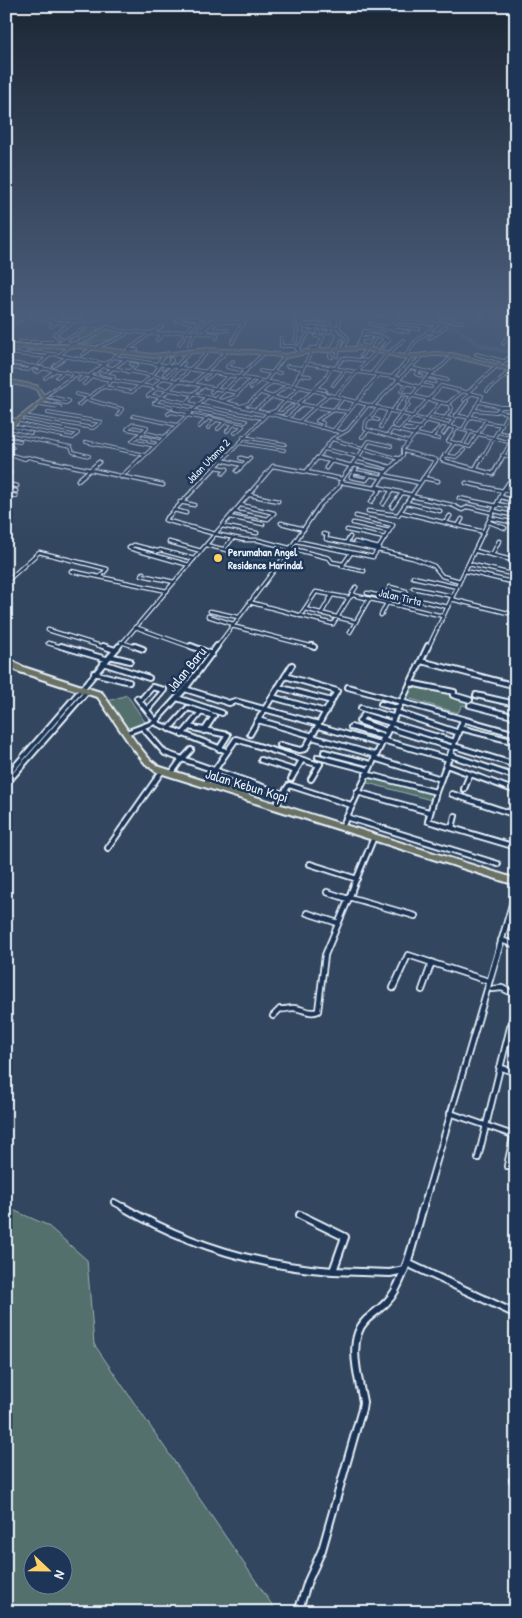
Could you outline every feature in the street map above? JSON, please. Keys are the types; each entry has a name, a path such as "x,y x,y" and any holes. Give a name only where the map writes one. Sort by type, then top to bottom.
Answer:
{"main road":[{"path":"8,428 44,399 38,390"},
{"name":"Jalan Kebun Kopi","path":"6,660 20,669 85,689 104,698 126,733 154,768 516,882"}],"street":[{"path":"44,399 56,390"},
{"path":"78,405 101,390"},
{"path":"115,390 132,392 135,390"},
{"path":"156,390 149,396 200,404 262,418"},
{"path":"167,390 222,400 343,433"},
{"path":"170,390 154,403 178,407 190,414"},
{"path":"200,390 187,402 174,409 243,426 235,433"},
{"path":"221,390 238,393"},
{"path":"222,400 232,398 242,390"},
{"path":"241,406 249,403 264,390"},
{"path":"256,409 282,390"},
{"path":"274,412 297,390"},
{"path":"313,390 516,444"},
{"path":"299,403 313,390 325,390"},
{"path":"335,396 341,390"},
{"path":"333,430 366,390"},
{"path":"373,406 388,390"},
{"path":"393,425 418,390"},
{"path":"399,431 437,390"},
{"path":"456,390 482,395 480,402 463,429"},
{"path":"443,434 473,390"},
{"path":"216,399 226,391"},
{"path":"448,404 463,391"},
{"path":"164,407 183,392"},
{"path":"261,393 316,408 347,412"},
{"path":"44,399 66,403 77,394 122,409 118,415"},
{"path":"380,427 391,410 406,394 448,404 452,408 445,418"},
{"path":"300,421 328,395"},
{"path":"65,400 71,396"},
{"path":"138,436 158,440 164,437 208,397"},
{"path":"321,428 323,423 317,422 332,411 343,398"},
{"path":"44,399 69,401"},
{"path":"44,399 60,408"},
{"path":"480,402 516,408"},
{"path":"375,487 390,467 399,459 403,450 440,403"},
{"path":"288,418 304,404"},
{"path":"306,472 332,440 353,425 368,405"},
{"path":"268,413 282,413 292,406"},
{"path":"107,410 112,407"},
{"path":"379,407 365,428 368,431 409,442"},
{"path":"497,411 501,407"},
{"path":"475,410 497,411 516,415"},
{"path":"168,414 171,412 246,421"},
{"path":"25,416 94,428 101,422 48,413"},
{"name":"Jalan Utama 2","path":"215,534 165,520 180,502 268,413"},
{"path":"475,469 508,413"},
{"path":"47,420 53,414"},
{"path":"430,415 452,419"},
{"path":"455,415 486,420 486,422 502,425"},
{"path":"133,416 177,425"},
{"path":"195,420 200,416"},
{"path":"6,418 17,422 78,434 72,438 8,428"},
{"path":"199,426 208,418"},
{"path":"370,418 378,420"},
{"path":"86,426 93,420"},
{"path":"208,428 216,420"},
{"path":"218,429 225,422"},
{"path":"457,428 448,441 470,447 486,422"},
{"path":"156,446 132,441 138,436 141,432 147,426 133,424 127,428 127,429 141,432 164,437"},
{"path":"227,430 234,424"},
{"path":"432,438 442,424"},
{"path":"404,425 421,428"},
{"path":"8,428 31,433"},
{"path":"388,435 392,429 439,439"},
{"path":"362,437 368,431"},
{"path":"464,443 471,431"},
{"path":"498,432 514,436"},
{"path":"454,443 442,460 493,474 516,432"},
{"path":"6,434 71,447 73,452 90,456"},
{"path":"244,437 285,444"},
{"path":"6,438 20,441"},
{"path":"368,511 395,516 401,512 436,460 376,441 378,438"},
{"path":"121,477 160,442 158,440"},
{"path":"332,440 399,459"},
{"path":"356,587 334,624 249,602 296,541 319,506 339,486 341,480 369,441 392,446"},
{"path":"86,442 145,455"},
{"path":"239,443 284,450"},
{"path":"6,445 13,446"},
{"path":"324,449 390,467"},
{"path":"223,450 221,452 228,454"},
{"path":"444,455 456,457 464,450"},
{"path":"6,453 24,459 28,457 163,485"},
{"path":"371,462 381,453"},
{"path":"502,455 516,458"},
{"path":"237,471 249,459 240,458"},
{"path":"318,458 419,483"},
{"path":"222,460 244,465"},
{"path":"326,468 331,461"},
{"path":"78,480 99,462"},
{"path":"335,468 339,463"},
{"path":"223,473 230,465"},
{"path":"6,784 85,689 108,657 250,495 273,466 392,490 450,504 462,510 468,507 516,516"},
{"path":"216,467 227,469"},
{"path":"370,475 366,480 351,477 355,471 370,475 384,475"},
{"path":"326,482 329,477"},
{"path":"423,478 438,481"},
{"path":"342,827 370,764 476,551 504,490 509,482 516,479"},
{"path":"466,483 516,492"},
{"path":"6,484 17,486"},
{"path":"366,493 370,487"},
{"path":"6,488 16,490"},
{"path":"371,502 380,488"},
{"path":"380,513 392,490"},
{"path":"392,507 402,493"},
{"path":"6,494 16,496"},
{"path":"250,495 278,501"},
{"path":"501,497 516,501"},
{"path":"459,498 516,508"},
{"path":"180,502 194,505"},
{"path":"407,503 440,511"},
{"path":"235,512 268,519 274,513 241,505"},
{"path":"174,510 186,513"},
{"path":"401,512 484,532"},
{"path":"296,541 373,558 393,524 356,516"},
{"path":"445,523 450,516"},
{"path":"230,517 263,524"},
{"path":"491,518 516,523"},
{"path":"458,526 462,519"},
{"path":"489,522 505,528"},
{"path":"281,523 304,528"},
{"path":"353,523 389,531"},
{"path":"470,528 472,523"},
{"path":"222,526 257,533"},
{"path":"347,530 385,538"},
{"path":"215,534 245,541 258,540 328,558 332,562 343,564 342,566 364,571"},
{"path":"324,534 326,534 326,539 378,549"},
{"path":"346,543 350,537"},
{"path":"224,549 233,538"},
{"path":"492,555 499,541"},
{"path":"170,542 200,551"},
{"path":"355,542 413,558 434,566 442,576 460,581"},
{"path":"189,565 130,550 130,548 134,545 194,559"},
{"path":"206,545 246,555"},
{"path":"510,560 516,546"},
{"path":"153,556 157,551"},
{"path":"476,551 516,561"},
{"path":"6,582 39,552 106,569 100,577"},
{"path":"343,564 351,553"},
{"path":"469,564 516,575"},
{"path":"72,571 167,591"},
{"path":"465,571 516,583"},
{"path":"143,573 142,575 151,578 174,582"},
{"path":"413,577 457,587"},
{"path":"385,597 389,587 407,592 399,606"},
{"path":"413,588 508,612"},
{"path":"363,598 369,589"},
{"name":"Jalan Tirta","path":"305,609 315,592 369,599 443,616"},
{"path":"366,593 402,600"},
{"path":"321,614 332,595"},
{"path":"350,632 369,599"},
{"path":"414,599 448,607"},
{"name":"Jalan Baru","path":"126,733 155,722 159,718 185,689 249,602"},
{"path":"381,615 388,603"},
{"path":"300,616 305,609 356,622"},
{"path":"210,611 238,617"},
{"path":"208,616 232,625 314,647"},
{"path":"135,627 212,654"},
{"path":"48,630 115,650"},
{"path":"121,642 143,649"},
{"path":"48,643 130,661"},
{"path":"421,661 516,686"},
{"path":"103,663 149,678"},
{"path":"250,734 292,665"},
{"path":"94,674 129,682"},
{"path":"280,745 303,750 337,691 334,688 285,676"},
{"path":"410,683 454,692 454,695 470,700"},
{"path":"148,712 164,690 152,687 138,699 155,722 182,736 222,749 228,735 216,731 204,731 189,727"},
{"path":"278,687 332,701"},
{"path":"348,687 516,734"},
{"path":"6,776 85,689"},
{"path":"185,689 229,703 235,701 319,725 450,757 516,777"},
{"path":"476,695 516,704"},
{"path":"272,697 326,712"},
{"path":"177,698 222,713"},
{"path":"381,704 460,730 516,742"},
{"path":"470,706 516,717"},
{"path":"169,729 186,708 214,716 204,731"},
{"path":"361,708 393,717"},
{"path":"148,712 159,718"},
{"path":"182,736 202,712"},
{"path":"388,727 364,715 360,721 454,745 516,765"},
{"path":"258,720 441,779"},
{"path":"463,720 429,812 429,822 516,847"},
{"path":"142,727 162,751 182,760 283,794"},
{"path":"351,727 382,740"},
{"path":"205,784 236,739 319,765 311,779"},
{"path":"171,774 191,750"},
{"path":"324,752 370,764"},
{"path":"318,757 436,792"},
{"path":"260,760 296,771"},
{"path":"291,780 302,760"},
{"path":"446,765 516,791"},
{"path":"108,848 162,771"},
{"path":"464,789 470,774"},
{"path":"240,795 248,782"},
{"path":"275,806 290,785 351,805"},
{"path":"357,792 429,812"},
{"path":"452,794 516,815"},
{"path":"346,816 470,857 497,863 492,875"},
{"path":"452,828 455,816"},
{"path":"273,1016 280,1009 287,1010 292,1008 313,1013 318,1011 324,959 374,838"},
{"path":"427,854 432,845"},
{"path":"446,861 451,851"},
{"path":"466,867 470,857"},
{"path":"310,864 357,879"},
{"path":"298,1612 308,1581 322,1550 362,1409 356,1347 358,1332 364,1321 386,1305 405,1267 516,889"},
{"path":"327,892 415,916"},
{"path":"307,913 338,923"},
{"path":"501,940 516,945"},
{"path":"393,988 407,955 488,981"},
{"path":"422,990 432,962"},
{"path":"492,989 502,988 516,995"},
{"path":"478,1158 516,1003"},
{"path":"499,1067 516,1073"},
{"path":"450,1113 513,1135"},
{"path":"507,1166 516,1123"},
{"path":"114,1202 150,1223 214,1251 260,1263 304,1269 390,1273 405,1267 516,1314"},
{"path":"300,1215 345,1237 333,1271"}],"green space":[{"path":"411,683 471,701 468,707 462,705 458,713 404,697"},
{"path":"127,695 147,725 128,731 108,701"},
{"path":"367,775 434,793 431,800 364,782"},
{"path":"6,1207 47,1225 87,1260 94,1344 277,1612 6,1612"}],"place":[{"name":"Perumahan Angel Residence Marindal","path":"218,558"}]}
